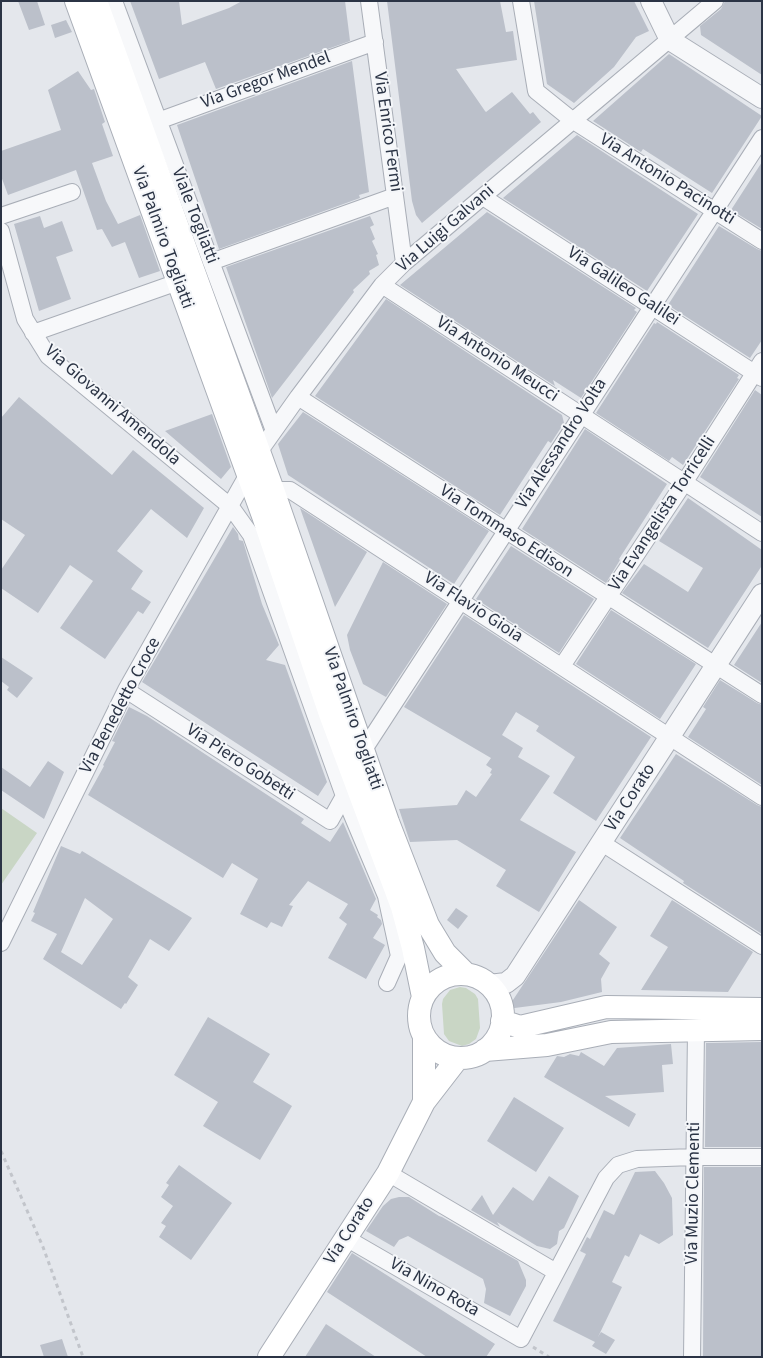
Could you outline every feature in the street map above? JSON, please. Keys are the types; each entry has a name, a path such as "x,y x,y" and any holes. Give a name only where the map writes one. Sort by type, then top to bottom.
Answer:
{"main road":[{"name":"Via Palmiro Togliatti","path":"76,1 248,474 330,714 402,907 423,997"},
{"name":"Via Palmiro Togliatti","path":"96,1 273,490 363,750 428,925 445,953 466,974"},
{"path":"248,474 259,452"},
{"path":"423,997 431,986 441,979 466,974 479,978 496,994 501,1004 502,1021 500,1032 494,1042 485,1050 472,1056 458,1058 445,1055 433,1048 424,1037"},
{"name":"Via Corato","path":"423,997 419,1010 420,1024 424,1037 424,1102"},
{"path":"502,1021 520,1027 606,1007 762,1009"},
{"path":"485,1050 547,1045 612,1032 762,1029"},
{"name":"Via Corato","path":"269,1357 388,1173 424,1102 458,1058"}],"street":[{"name":"Viale Togliatti","path":"114,1 274,431"},
{"name":"Via Enrico Fermi","path":"369,1 404,263"},
{"name":"Via Antonio Pacinotti","path":"521,1 536,91 572,120 762,240"},
{"path":"651,1 670,40 762,98"},
{"name":"Via Luigi Galvani","path":"259,452 382,285 404,263 715,1"},
{"name":"Via Gregor Mendel","path":"158,121 375,42"},
{"name":"Via Alessandro Volta","path":"363,750 762,138"},
{"path":"1,216 72,192"},
{"path":"211,262 395,196"},
{"name":"Via Galileo Galilei","path":"484,197 652,306 759,371"},
{"name":"Via Giovanni Amendola","path":"1,231 25,319 48,356 230,507 251,535 344,796 386,896 399,956 387,984"},
{"path":"33,333 178,282"},
{"name":"Via Antonio Meucci","path":"382,285 762,533"},
{"name":"Via Evangelista Torricelli","path":"562,666 759,371"},
{"name":"Via Tommaso Edison","path":"298,397 608,598 762,695"},
{"name":"Via Benedetto Croce","path":"1,943 126,690 248,474"},
{"name":"Via Flavio Gioia","path":"273,490 290,490 762,797"},
{"name":"Via Corato","path":"488,985 506,983 515,976 762,594"},
{"name":"Via Piero Gobetti","path":"126,690 330,821 344,796"},
{"path":"602,843 762,946"},
{"path":"1,914 22,900"},
{"name":"Via Muzio Clementi","path":"692,1357 696,1030"},
{"path":"388,1173 556,1272 606,1178 618,1165 637,1159 694,1156 762,1157"},
{"name":"Via Nino Rota","path":"346,1238 521,1339 556,1272"}],"path":[{"path":"1,1151 43,1248 83,1357"}],"green space":[{"path":"1,808 37,833 1,885"},
{"path":"460,987 466,988 475,994 478,999 480,1028 476,1039 462,1046 449,1041 444,1034 442,1004 443,999 450,990"}],"building":[{"path":"18,1 37,1 45,25 29,30"},
{"path":"130,1 179,1 182,25 229,8 242,1 345,1 350,41 216,89 205,62 159,79"},
{"path":"387,1 500,1 506,32 513,31 517,60 456,69 486,112 512,92 530,114 533,112 541,122 422,223 416,215 412,201"},
{"path":"534,1 634,1 649,31 636,37 614,67 574,103 547,84"},
{"path":"725,1 762,1 762,75 701,35 700,26 721,9"},
{"path":"66,20 72,32 55,38 51,25"},
{"path":"669,54 762,116 712,193 643,149 641,152 593,121"},
{"path":"352,61 369,192 359,195 360,198 219,249 177,125"},
{"path":"78,71 91,90 94,89 105,122 102,124 113,156 92,163 106,201 118,224 140,215 160,271 139,278 125,242 112,247 102,229 97,230 76,170 8,195 1,176 1,151 61,130 48,90"},
{"path":"577,135 698,214 647,291 503,198"},
{"path":"762,162 762,229 731,210"},
{"path":"487,212 636,308 634,310 637,312 581,398 553,380 555,386 400,285"},
{"path":"40,216 44,228 62,221 73,251 56,257 71,299 39,311 14,224"},
{"path":"370,216 374,225 370,227 375,239 372,241 378,254 376,255 379,265 369,271 370,274 353,290 354,292 272,398 226,267"},
{"path":"719,226 762,251 762,340 750,358 668,305"},
{"path":"386,299 562,415 564,423 551,443 548,441 500,515 315,396"},
{"path":"657,322 739,375 737,378 739,379 683,465 672,457 669,461 596,413 654,323 656,324"},
{"path":"755,390 762,395 762,517 700,477"},
{"path":"19,397 112,475 133,450 204,508 187,538 151,509 117,551 143,571 131,589 151,602 143,614 138,611 105,659 60,628 93,581 70,565 38,613 1,588 1,570 25,535 1,519 1,418"},
{"path":"303,412 489,531 454,584 288,475 278,444"},
{"path":"212,414 231,467 221,479 165,431"},
{"path":"585,429 667,484 619,559 606,583 522,529"},
{"path":"688,498 762,550 761,567 708,648 622,593 644,564 688,592 703,568 659,541"},
{"path":"300,508 367,552 335,607"},
{"path":"233,527 238,534 239,540 243,541 262,604 279,645 266,660 285,665 327,782 318,796 142,682"},
{"path":"511,546 594,599 559,653 476,599"},
{"path":"383,562 447,604 386,697 363,684 350,650 347,635"},
{"path":"611,610 696,664 660,719 576,664"},
{"path":"464,615 651,737 596,821 553,793 575,757 536,731 539,726 516,712 502,735 523,748 518,757 550,776 520,820 576,852 539,912 496,886 506,870 457,840 410,842 399,809 457,805 466,790 476,797 492,774 490,773 492,769 486,765 491,758 404,707"},
{"path":"762,622 762,683 734,665"},
{"path":"1,657 33,678 17,698 7,690 9,687 1,681"},
{"path":"720,680 762,705 762,785 688,737 706,709 703,707"},
{"path":"129,707 147,716 304,819 301,823 330,842 343,822 376,899 370,910 378,915 377,917 381,920 382,924 373,938 385,945 366,979 328,958 347,924 339,918 348,904 308,881 289,905 293,906 282,927 271,922 267,928 240,914 258,879 232,863 223,878 88,795 104,766 115,742 112,741"},
{"path":"676,754 762,807 762,934 683,883 684,881 620,838"},
{"path":"48,761 64,772 44,819 1,790 1,767 30,787"},
{"path":"61,846 80,854 82,851 192,918 169,951 150,939 128,977 138,985 121,1009 43,959 57,934 31,921 35,913 33,912","holes":["85,898 113,919 82,965 61,952"]},
{"path":"579,900 617,927 599,954 610,963 601,979 602,992 561,1002 507,1009"},
{"path":"672,900 753,952 728,992 641,990 668,947 650,936"},
{"path":"456,908 468,916 458,929 447,920"},
{"path":"208,1017 270,1054 253,1082 292,1106 260,1160 203,1126 218,1102 174,1075"},
{"path":"762,1042 762,1147 705,1147 706,1043"},
{"path":"671,1044 673,1064 662,1065 664,1092 605,1096 636,1114 629,1127 544,1077 557,1056 564,1057 570,1054 579,1056 581,1052 604,1066 617,1048"},
{"path":"514,1097 564,1128 536,1172 487,1141"},
{"path":"179,1165 232,1203 191,1260 159,1237 166,1226 161,1223 173,1206 161,1197 169,1185 166,1183"},
{"path":"704,1167 762,1167 762,1357 703,1357"},
{"path":"655,1171 672,1198 673,1235 659,1244 640,1234 629,1257 625,1255 612,1282 622,1287 598,1337 601,1332 615,1340 606,1354 592,1346 595,1342 553,1321 586,1254 580,1251 587,1237 590,1239 604,1210 614,1215 635,1172"},
{"path":"549,1176 579,1196 564,1228 559,1231 557,1244 550,1249 537,1246 497,1222 500,1227 471,1210 482,1195 493,1215 513,1187 533,1201"},
{"path":"409,1197 518,1261 526,1280 526,1286 510,1316 484,1303 486,1289 483,1279 408,1236 399,1240 394,1247 366,1231 383,1206 391,1199"},
{"path":"352,1253 495,1344 486,1357 427,1357 327,1292"},
{"path":"326,1324 376,1357 305,1357"},
{"path":"62,1339 68,1357 44,1357 40,1345"}]}
